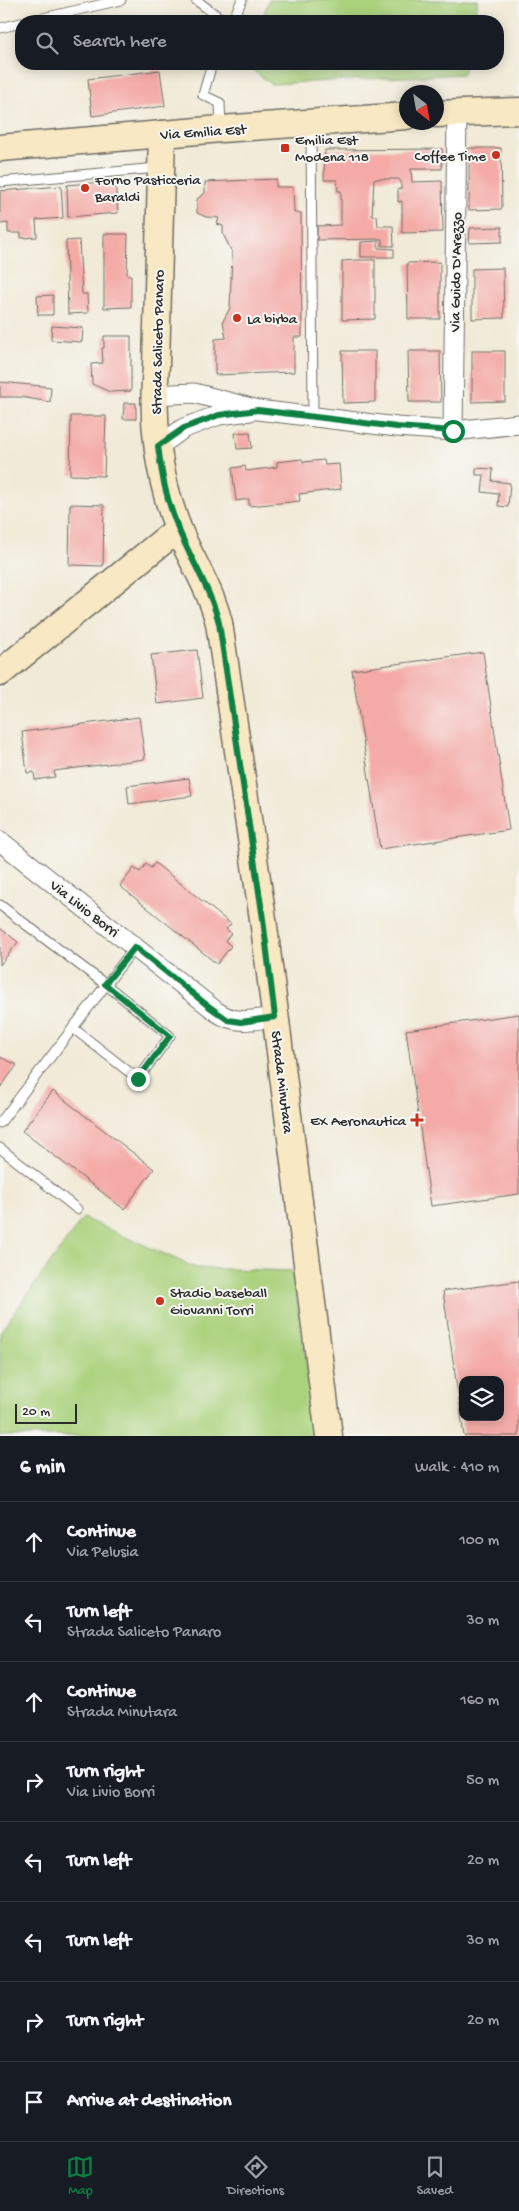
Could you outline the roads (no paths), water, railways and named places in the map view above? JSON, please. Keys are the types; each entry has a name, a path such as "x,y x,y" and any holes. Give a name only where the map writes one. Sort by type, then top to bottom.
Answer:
{"main road":[{"path":"447,114 519,111"},
{"name":"Via Emilia Est","path":"0,148 221,129 399,117"},
{"name":"Strada Saliceto Panaro","path":"162,134 154,395 163,485 178,529"},
{"path":"0,673 178,529"},
{"name":"Strada Minutara","path":"178,529 205,582 219,623 263,919 329,1436"}],"street":[{"name":"Via Guido D'Arezzo","path":"447,114 453,431"},
{"path":"154,395 194,393 258,410 397,427 453,431 519,424"},
{"path":"158,446 184,428 210,418 258,410"},
{"name":"Via Livio Borri","path":"0,841 228,1020 241,1022 275,1017"}],"lane":[{"path":"56,15 121,0"},
{"path":"196,0 216,15"},
{"path":"235,15 242,0"},
{"path":"0,28 15,24"},
{"path":"210,70 203,96 220,103 221,129"},
{"path":"311,123 313,417"},
{"path":"0,182 160,168"},
{"path":"0,904 170,1036 138,1079 73,1028"},
{"path":"0,1124 135,947"},
{"path":"0,1148 77,1209"}],"place":[{"name":"Emilia Est Modena 118","path":"285,148"},
{"name":"Coffee Time","path":"496,155"},
{"name":"Forno Pasticceria Baraldi","path":"85,188"},
{"name":"La birba","path":"237,318"},
{"name":"EX Aeronautica","path":"417,1120"},
{"name":"Stadio baseball Giovanni Torri","path":"160,1301"}]}
